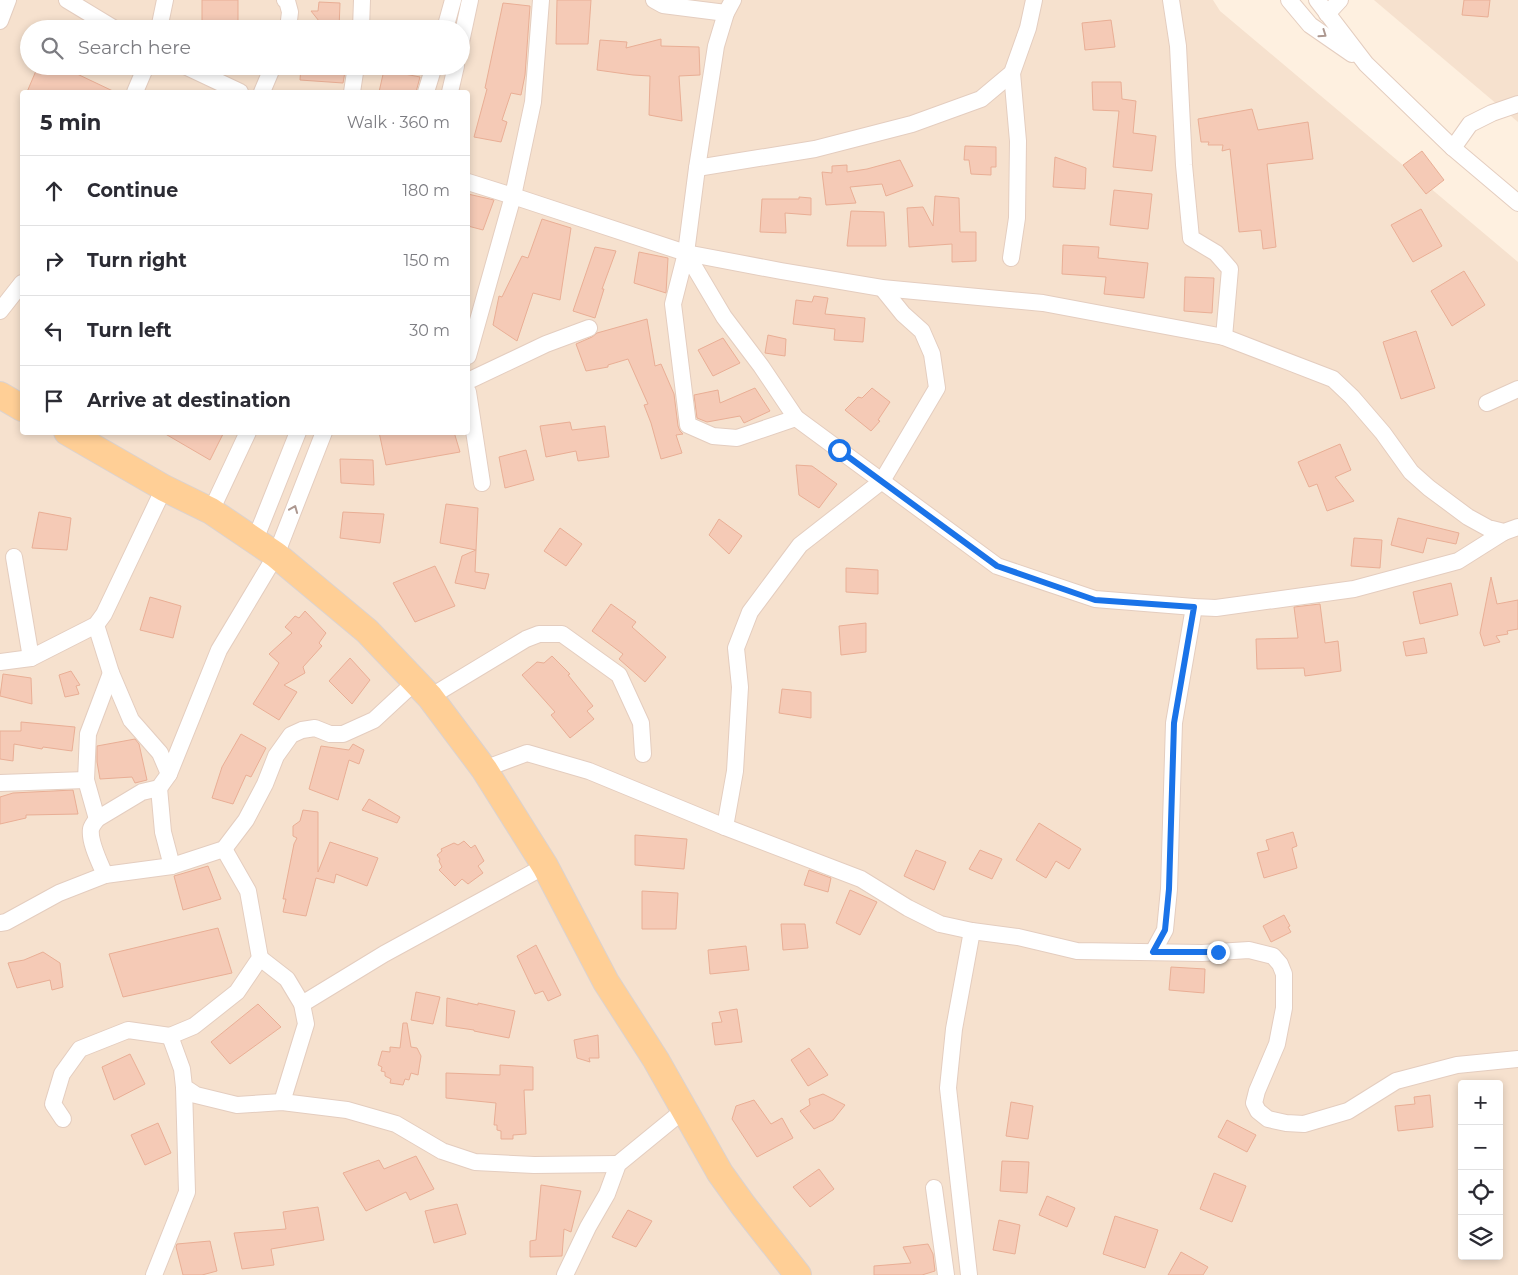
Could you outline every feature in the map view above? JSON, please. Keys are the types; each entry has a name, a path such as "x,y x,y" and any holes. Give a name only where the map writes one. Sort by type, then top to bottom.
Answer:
{"main road":[{"path":"0,395 20,407"},
{"path":"72,435 164,488 211,512 276,555 367,631 423,690 484,769 545,866 606,982 656,1060 720,1173 743,1206 798,1275"}],"street":[{"path":"0,21 8,0"},
{"path":"67,0 100,20"},
{"path":"160,20 165,0"},
{"path":"285,0 290,12 289,20"},
{"path":"361,20 362,0"},
{"path":"447,20 453,0"},
{"path":"466,20 470,0"},
{"path":"470,349 513,196 532,102 542,0"},
{"path":"654,0 663,5 730,7 716,46 686,253 673,304 688,425 713,436 737,438 796,418"},
{"path":"1012,258 1017,218 1018,151 1012,73 1028,28 1034,0"},
{"path":"1171,0 1178,46 1190,238 1216,253 1230,269 1224,337"},
{"path":"1289,0 1310,25 1366,64"},
{"path":"1317,0 1366,64 1452,148 1518,203"},
{"path":"1327,14 1340,0"},
{"path":"697,168 815,149 912,124 981,99 1012,73"},
{"path":"136,90 142,75"},
{"path":"204,75 236,90"},
{"path":"263,90 269,75"},
{"path":"352,90 355,75"},
{"path":"427,90 431,75"},
{"path":"450,90 454,75"},
{"path":"1452,148 1470,124 1492,113 1518,104"},
{"path":"470,183 686,253 882,288 1043,303 1224,337 1333,379 1352,397 1383,433 1412,472 1468,518 1488,528 1511,529"},
{"path":"686,253 724,317 761,366 796,418 997,566 1095,600 1216,608 1354,590 1458,561 1511,529"},
{"path":"0,311 20,286"},
{"path":"725,827 735,771 740,686 736,648 750,612 800,545 882,481 936,388 932,354 922,331 903,314 882,288"},
{"path":"470,381 546,344 589,328"},
{"path":"1487,403 1518,389"},
{"path":"470,405 482,483"},
{"path":"211,512 247,435"},
{"path":"255,540 297,435"},
{"path":"172,866 163,832 159,788 169,774 219,650 276,555 323,435"},
{"path":"0,662 31,658 96,625 104,614 164,488"},
{"path":"14,557 31,658"},
{"path":"1153,952 1165,930 1169,889 1174,723 1194,607"},
{"path":"96,625 111,674 131,720 160,753 169,774"},
{"path":"0,923 6,922 60,893 105,875 172,866 224,849 246,820 265,784 276,756 291,735 302,730 314,728 330,734 343,734 374,720 423,690 539,634 562,634 619,675 641,723 643,754"},
{"path":"97,819 86,780 88,734 111,674"},
{"path":"484,769 527,753 589,771 725,827 861,879 908,908 940,924 972,931 1018,937 1077,951 1202,953 1248,950 1273,956 1280,964 1284,974 1284,1008 1277,1044 1257,1091 1254,1103 1258,1111 1268,1119 1304,1124 1348,1111 1396,1081 1457,1065 1518,1059"},
{"path":"0,783 86,780"},
{"path":"105,875 92,839 91,830 93,825 97,819 142,792 159,788"},
{"path":"224,849 248,891 260,958 287,979 302,1004 306,1024 282,1102"},
{"path":"302,1004 384,954 545,866"},
{"path":"969,1275 948,1088 954,1029 972,931"},
{"path":"63,1119 53,1104 62,1074 80,1049 128,1030 170,1036 194,1026 237,992 260,958"},
{"path":"154,1275 187,1192 184,1087 182,1069 170,1036"},
{"path":"184,1087 196,1095 237,1105 282,1102 347,1110 396,1124 442,1151 474,1162 534,1165 618,1164"},
{"path":"565,1275 588,1227 608,1194 618,1164 684,1110"},
{"path":"934,1188 946,1275"}],"shaded area":[{"path":"0,0 1213,0 1220,11 1518,262 1518,1275 0,1275"},
{"path":"1374,0 1518,0 1518,122"}],"building":[{"path":"202,0 238,0 238,20 202,20"},
{"path":"557,0 591,0 588,44 556,44"},
{"path":"1464,0 1490,0 1488,17 1462,15"},
{"path":"319,2 340,3 339,20 318,20 311,11 318,11"},
{"path":"503,3 530,6 525,75 521,95 511,93 502,120 507,122 501,142 474,137 487,89 485,88"},
{"path":"1111,20 1115,47 1085,50 1082,23"},
{"path":"661,39 661,46 699,47 700,75 679,76 682,121 649,115 650,76 597,70 600,40 627,42 626,48"},
{"path":"34,75 79,75 111,90 28,90"},
{"path":"300,75 344,75 343,83 300,80"},
{"path":"383,75 420,77 417,90 379,90"},
{"path":"1092,82 1121,82 1122,99 1136,101 1133,133 1156,136 1152,171 1113,167 1119,111 1093,110"},
{"path":"1252,109 1258,130 1308,122 1313,159 1267,164 1276,247 1263,249 1261,230 1239,232 1230,149 1222,151 1223,145 1208,145 1209,142 1201,142 1198,119"},
{"path":"965,146 996,147 996,167 991,167 991,175 971,174 969,160 964,160"},
{"path":"1422,151 1444,180 1426,194 1403,165"},
{"path":"1055,157 1086,168 1085,189 1053,187"},
{"path":"900,160 913,186 886,196 882,184 850,187 856,203 826,205 822,172 832,173 832,166 847,165 847,172"},
{"path":"1114,190 1152,194 1148,229 1110,225"},
{"path":"470,194 494,200 483,230 470,227"},
{"path":"935,196 959,198 960,232 976,232 976,261 952,262 952,244 909,247 907,208 923,207 933,226"},
{"path":"799,197 811,198 811,215 785,213 786,233 760,232 762,199 799,199"},
{"path":"1421,209 1442,246 1413,262 1391,225"},
{"path":"851,211 884,212 886,246 847,246"},
{"path":"542,219 571,228 560,300 533,293 517,341 493,325 499,296 502,297 522,256 528,258"},
{"path":"1063,245 1099,247 1098,258 1148,263 1144,298 1104,294 1106,277 1062,274"},
{"path":"595,247 616,251 602,289 604,289 595,318 573,311"},
{"path":"639,252 668,258 666,293 634,283"},
{"path":"1464,271 1485,305 1452,326 1431,291"},
{"path":"1185,277 1214,278 1212,313 1184,311"},
{"path":"814,296 828,298 825,314 865,318 863,342 834,340 835,329 793,324 796,300 812,302"},
{"path":"647,319 655,366 661,364 674,394 678,426 683,434 676,435 682,453 661,459 644,405 648,404 628,359 608,365 608,367 586,371 576,344 597,333"},
{"path":"1416,331 1435,388 1401,399 1383,342"},
{"path":"768,335 786,339 785,356 765,353"},
{"path":"723,338 740,363 713,376 698,350"},
{"path":"755,388 770,411 744,423 740,416 707,422 697,418 694,395 718,390 720,403"},
{"path":"872,388 890,402 878,420 880,421 871,431 845,410 858,397 862,398"},
{"path":"570,422 572,430 605,426 609,457 578,461 576,451 546,457 540,426"},
{"path":"167,435 222,435 210,460"},
{"path":"380,435 455,435 460,452 386,465"},
{"path":"1340,444 1351,470 1335,477 1354,501 1327,511 1317,484 1309,487 1298,462"},
{"path":"526,450 534,480 505,488 499,457"},
{"path":"340,459 373,460 374,485 341,483"},
{"path":"796,465 812,466 837,484 819,508 799,495"},
{"path":"446,504 478,508 476,550 440,543"},
{"path":"39,512 71,518 67,550 32,548"},
{"path":"343,512 384,514 380,543 340,538"},
{"path":"1398,518 1459,533 1456,544 1427,538 1423,553 1391,545"},
{"path":"719,519 742,536 729,554 709,535"},
{"path":"560,528 582,544 566,566 544,551"},
{"path":"1354,538 1382,540 1380,568 1351,566"},
{"path":"476,550 475,572 489,574 485,589 455,583 462,556"},
{"path":"435,566 455,606 415,622 393,583"},
{"path":"846,568 878,570 878,594 846,592"},
{"path":"1491,577 1497,604 1518,600 1518,629 1507,631 1508,634 1496,636 1500,642 1484,646 1480,633"},
{"path":"1451,583 1458,615 1420,624 1413,592"},
{"path":"150,597 181,606 173,638 140,630"},
{"path":"611,604 636,622 632,627 666,657 645,682 619,659 623,654 592,631"},
{"path":"1320,604 1325,643 1338,641 1341,671 1305,676 1304,668 1257,669 1256,639 1298,638 1294,607"},
{"path":"305,611 326,633 319,643 322,646 303,667 305,673 284,685 297,692 279,720 253,704 279,663 269,654 292,633 285,627 295,616 299,618"},
{"path":"866,623 866,652 841,655 839,626"},
{"path":"1424,638 1427,653 1406,656 1403,642"},
{"path":"552,656 570,674 568,675 593,706 587,711 594,719 570,738 551,715 555,712 522,675 537,662 544,663"},
{"path":"350,658 370,680 352,704 329,681"},
{"path":"71,671 80,685 76,686 79,694 65,697 59,675"},
{"path":"3,674 31,678 32,704 0,696"},
{"path":"782,689 811,692 811,718 779,713"},
{"path":"21,722 75,727 72,751 43,747 42,749 14,744 13,761 0,759 0,731 21,731"},
{"path":"241,734 266,748 251,777 246,775 233,804 212,798 222,767"},
{"path":"135,739 139,744 147,780 135,783 132,777 100,779 97,746"},
{"path":"353,744 364,750 359,764 349,760 338,800 309,789 321,746 349,750"},
{"path":"73,790 78,814 26,815 26,818 0,824 0,797 13,793"},
{"path":"369,799 400,817 397,823 362,810"},
{"path":"303,810 318,812 318,872 330,842 378,858 367,886 336,874 334,883 316,878 306,916 283,912 286,899 283,899 294,844 297,838 293,836 293,826 300,821"},
{"path":"1039,823 1081,849 1069,869 1056,861 1046,878 1016,860"},
{"path":"1293,832 1297,846 1292,848 1297,868 1264,878 1257,853 1269,850 1266,840"},
{"path":"635,835 687,839 684,869 635,865"},
{"path":"464,841 471,848 475,845 484,861 478,866 483,873 468,884 462,879 455,886 439,870 442,867 437,855 442,851 441,849 454,843 458,845"},
{"path":"916,850 946,862 934,890 904,876"},
{"path":"980,850 1002,859 992,879 969,869"},
{"path":"208,866 221,899 183,910 174,876"},
{"path":"809,870 831,878 828,892 804,885"},
{"path":"850,890 877,902 860,935 836,923"},
{"path":"642,891 678,893 676,929 642,929"},
{"path":"1284,915 1291,932 1271,942 1263,926"},
{"path":"781,924 805,924 808,948 783,950"},
{"path":"218,928 232,973 123,997 109,954"},
{"path":"536,945 561,995 548,1001 543,991 535,994 517,956"},
{"path":"746,946 749,970 710,974 708,950"},
{"path":"43,952 60,963 63,987 52,990 50,980 17,988 8,963 24,960"},
{"path":"1171,967 1205,969 1204,993 1169,990"},
{"path":"416,992 440,997 433,1024 411,1020"},
{"path":"447,998 515,1011 509,1038 446,1026"},
{"path":"258,1004 281,1027 230,1064 211,1042"},
{"path":"737,1009 742,1042 715,1045 712,1023 722,1022 719,1012"},
{"path":"403,1023 407,1023 411,1047 417,1048 421,1056 418,1075 411,1073 409,1080 405,1079 403,1085 390,1083 391,1079 385,1076 385,1072 381,1071 382,1067 378,1065 382,1051 390,1052 390,1047 400,1048"},
{"path":"598,1035 599,1058 589,1058 590,1062 577,1058 574,1040"},
{"path":"809,1048 828,1075 808,1086 791,1060"},
{"path":"130,1054 145,1084 114,1100 102,1067"},
{"path":"500,1065 533,1067 533,1090 524,1090 526,1134 513,1135 513,1139 501,1139 501,1131 497,1130 497,1125 494,1125 496,1103 446,1098 446,1073 500,1075"},
{"path":"823,1094 845,1105 833,1120 814,1129 800,1111 810,1105 809,1099"},
{"path":"1430,1095 1433,1127 1398,1131 1395,1106 1415,1104 1414,1097"},
{"path":"754,1100 771,1124 782,1118 793,1138 757,1157 732,1119 736,1106"},
{"path":"1011,1102 1033,1106 1028,1139 1006,1136"},
{"path":"1227,1120 1256,1135 1247,1152 1218,1137"},
{"path":"158,1123 171,1153 145,1165 131,1135"},
{"path":"416,1156 434,1189 410,1200 406,1192 366,1211 343,1173 379,1160 384,1169"},
{"path":"1002,1161 1029,1162 1027,1193 1000,1191"},
{"path":"819,1169 834,1189 810,1207 793,1187"},
{"path":"1214,1173 1246,1186 1232,1222 1200,1209"},
{"path":"541,1185 581,1191 571,1232 564,1229 562,1256 530,1257 530,1241 536,1240"},
{"path":"1047,1196 1075,1208 1067,1227 1039,1215"},
{"path":"457,1204 466,1234 434,1243 425,1211"},
{"path":"318,1207 324,1240 271,1249 274,1265 242,1269 234,1233 286,1229 283,1212"},
{"path":"628,1210 652,1221 636,1247 612,1237"},
{"path":"1115,1216 1158,1230 1145,1268 1103,1254"},
{"path":"999,1220 1020,1225 1015,1254 993,1250"},
{"path":"210,1241 217,1271 202,1275 183,1275 176,1247 177,1244"},
{"path":"928,1244 933,1254 935,1271 922,1275 874,1275 874,1266 911,1263 903,1247"},
{"path":"1181,1252 1208,1267 1203,1275 1168,1275"}],"route":[{"path":"839,450 997,566 1095,600 1194,607 1174,723 1169,889 1165,930 1153,952 1218,952"}]}
